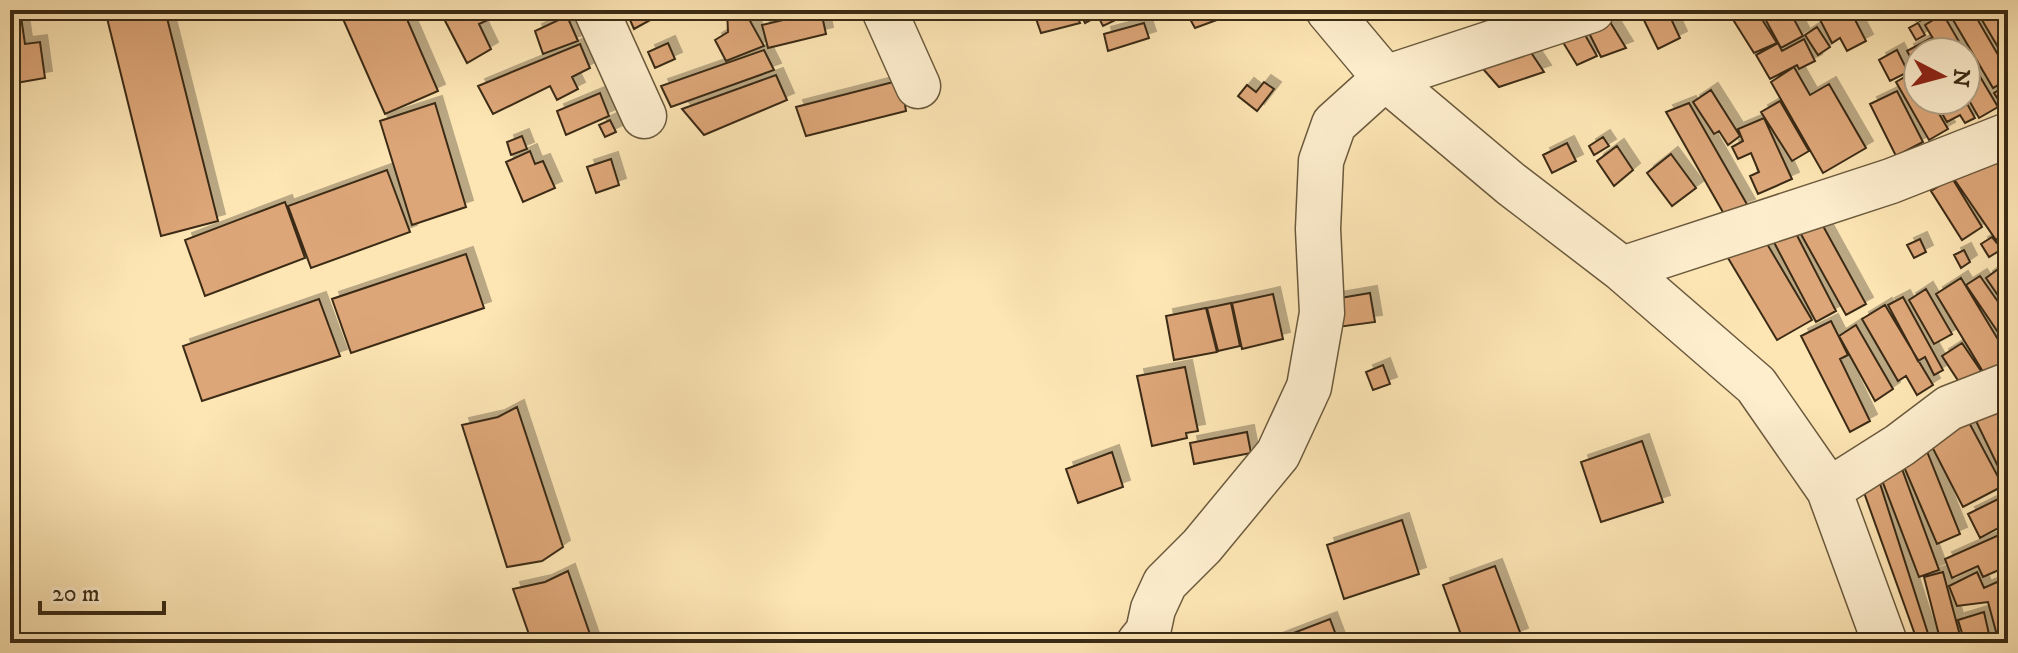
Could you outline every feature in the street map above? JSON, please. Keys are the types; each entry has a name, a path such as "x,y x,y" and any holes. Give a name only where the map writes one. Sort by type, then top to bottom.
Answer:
{"street":[{"path":"596,10 644,116"},
{"path":"884,10 918,86"},
{"path":"1328,10 1385,78 1511,184 1622,269 1756,385 1829,490 1885,643"},
{"path":"1139,643 1148,632 1153,609 1165,583 1202,546 1278,454 1309,387 1322,313 1318,229 1321,161 1334,124 1385,78 1592,10"},
{"path":"1622,269 1891,181 2008,135"},
{"path":"1829,490 1900,445 1949,408 2008,385"}],"building":[{"path":"10,10 20,10 25,44 40,42 45,78 10,84"},
{"path":"105,10 165,10 218,221 161,236"},
{"path":"339,10 403,10 438,91 385,114"},
{"path":"446,10 502,10 503,13 479,24 491,49 467,63 441,13"},
{"path":"633,10 662,10 663,13 634,29 627,13"},
{"path":"727,10 744,10 764,46 726,61 715,40 728,32"},
{"path":"1033,10 1075,10 1080,23 1041,33"},
{"path":"1079,10 1122,10 1124,16 1103,26 1098,16 1085,23"},
{"path":"1124,10 1149,10 1129,20"},
{"path":"1185,10 1244,10 1195,28"},
{"path":"1639,10 1667,10 1680,38 1658,49"},
{"path":"1727,10 1756,10 1777,43 1754,53"},
{"path":"1772,10 1789,10 1803,36 1781,48 1763,15"},
{"path":"1815,10 1850,10 1866,41 1847,51 1840,38 1832,43"},
{"path":"1931,10 1933,13 1920,21 1913,12"},
{"path":"1972,10 2008,72 2008,79 1993,88 1982,69 1982,36 1962,36 1949,13"},
{"path":"1976,10 2002,10 2008,20 2008,64"},
{"path":"821,11 826,34 768,48 762,25"},
{"path":"1943,14 1956,36 1932,36 1925,25"},
{"path":"567,16 578,41 543,54 535,31"},
{"path":"1607,17 1626,48 1601,57 1585,25"},
{"path":"1144,23 1149,38 1108,51 1104,34"},
{"path":"1918,23 1925,35 1914,36 1909,28"},
{"path":"1580,26 1597,56 1577,65 1556,31"},
{"path":"1817,27 1830,47 1818,55 1805,35"},
{"path":"1522,39 1544,72 1499,87 1469,53"},
{"path":"1804,39 1815,61 1799,69 1797,65 1770,79 1756,55 1778,43 1782,51"},
{"path":"668,43 675,59 655,68 648,52"},
{"path":"580,44 590,68 572,77 578,89 557,100 550,86 493,114 478,86"},
{"path":"764,50 774,70 671,107 661,86"},
{"path":"1897,50 1902,60 1902,75 1890,81 1879,60"},
{"path":"1794,67 1810,95 1829,84 1866,148 1823,173 1771,82"},
{"path":"776,75 787,100 704,135 682,109"},
{"path":"1902,79 1902,93 1896,82"},
{"path":"901,80 906,111 806,136 796,107"},
{"path":"1982,80 1998,107 1979,118 1982,116"},
{"path":"1264,82 1274,89 1257,111 1238,96 1247,85 1256,92"},
{"path":"2008,84 2008,103 2003,107 1994,93"},
{"path":"1711,90 1740,136 1728,145 1719,131 1714,134 1693,102"},
{"path":"1897,91 1902,101 1902,116 1910,116 1923,142 1896,156 1870,104"},
{"path":"600,93 609,116 566,135 557,111"},
{"path":"1780,101 1809,151 1792,161 1761,112"},
{"path":"435,103 466,207 412,225 380,121"},
{"path":"1689,103 1748,206 1724,214 1666,112"},
{"path":"1915,116 1940,116 1948,129 1929,140"},
{"path":"1943,116 1958,116 1947,122"},
{"path":"1961,116 1974,116 1975,118 1965,123"},
{"path":"1764,118 1792,179 1758,194 1750,176 1759,172 1751,153 1738,159 1732,147 1743,141 1738,129"},
{"path":"610,120 616,132 605,137 599,125"},
{"path":"522,136 527,149 511,155 507,142"},
{"path":"1603,137 1609,146 1594,155 1589,146"},
{"path":"1567,143 1576,161 1552,173 1543,155"},
{"path":"1617,146 1633,170 1614,186 1597,161"},
{"path":"530,151 535,164 543,161 555,188 523,202 506,162"},
{"path":"1671,154 1696,188 1672,206 1647,173"},
{"path":"2008,155 2008,231 1996,240 1954,179"},
{"path":"611,159 619,185 596,193 587,167"},
{"path":"387,170 410,232 311,268 288,206"},
{"path":"1952,178 1982,227 1962,240 1931,191"},
{"path":"285,202 305,258 205,296 185,240"},
{"path":"1817,215 1866,304 1846,315 1797,227"},
{"path":"1789,220 1836,311 1816,322 1768,231"},
{"path":"1760,232 1812,320 1777,340 1725,253"},
{"path":"1992,237 2002,249 1989,257 1981,244"},
{"path":"1920,239 1926,252 1914,258 1907,245"},
{"path":"1964,250 1970,262 1961,268 1954,255"},
{"path":"466,254 484,308 351,353 332,299"},
{"path":"2008,262 2008,310 1986,278"},
{"path":"1980,276 2008,316 2008,347 1966,285"},
{"path":"1961,278 2008,356 2008,367 1988,380 1936,294"},
{"path":"1926,289 1952,334 1934,344 1909,300"},
{"path":"1370,293 1375,322 1338,327 1334,299"},
{"path":"1273,294 1283,339 1242,349 1232,303"},
{"path":"1903,297 1943,370 1934,375 1925,357 1918,361 1888,305"},
{"path":"319,299 340,356 202,401 183,346"},
{"path":"1231,303 1240,346 1218,351 1207,308"},
{"path":"1885,305 1933,385 1917,395 1906,376 1898,381 1862,319"},
{"path":"1206,308 1217,352 1174,360 1166,316"},
{"path":"1831,321 1848,355 1840,359 1870,421 1850,432 1801,336"},
{"path":"1856,325 1893,389 1875,401 1839,336"},
{"path":"1962,343 1981,371 1961,385 1942,356"},
{"path":"1383,365 1390,384 1373,390 1366,372"},
{"path":"1185,367 1198,431 1186,433 1187,438 1152,446 1137,376"},
{"path":"517,407 563,547 542,561 507,567 462,425 498,417"},
{"path":"1999,407 2008,425 2008,487 1975,419"},
{"path":"1965,415 2003,486 1963,507 1926,435"},
{"path":"1247,432 1251,453 1194,464 1190,443"},
{"path":"1642,441 1663,502 1601,522 1581,462"},
{"path":"1924,444 1960,534 1937,544 1899,455"},
{"path":"1112,452 1123,487 1078,503 1066,469"},
{"path":"1898,458 1939,570 1919,577 1877,467"},
{"path":"1875,468 1931,643 1918,643 1857,473"},
{"path":"2008,494 2008,523 1980,538 1968,514"},
{"path":"1402,520 1419,574 1344,599 1327,545"},
{"path":"2008,531 2008,566 1983,577 1978,566 1952,578 1945,559"},
{"path":"1495,566 1521,635 1499,643 1464,643 1443,585"},
{"path":"568,571 593,643 532,643 513,589 545,582"},
{"path":"1943,572 1962,643 1941,643 1924,577"},
{"path":"1977,572 1984,588 1997,582 2008,601 2008,634 1998,639 1988,602 1957,606 1949,586"},
{"path":"1984,612 1991,643 1965,643 1958,620"},
{"path":"1330,619 1339,643 1276,643 1275,640"}]}
